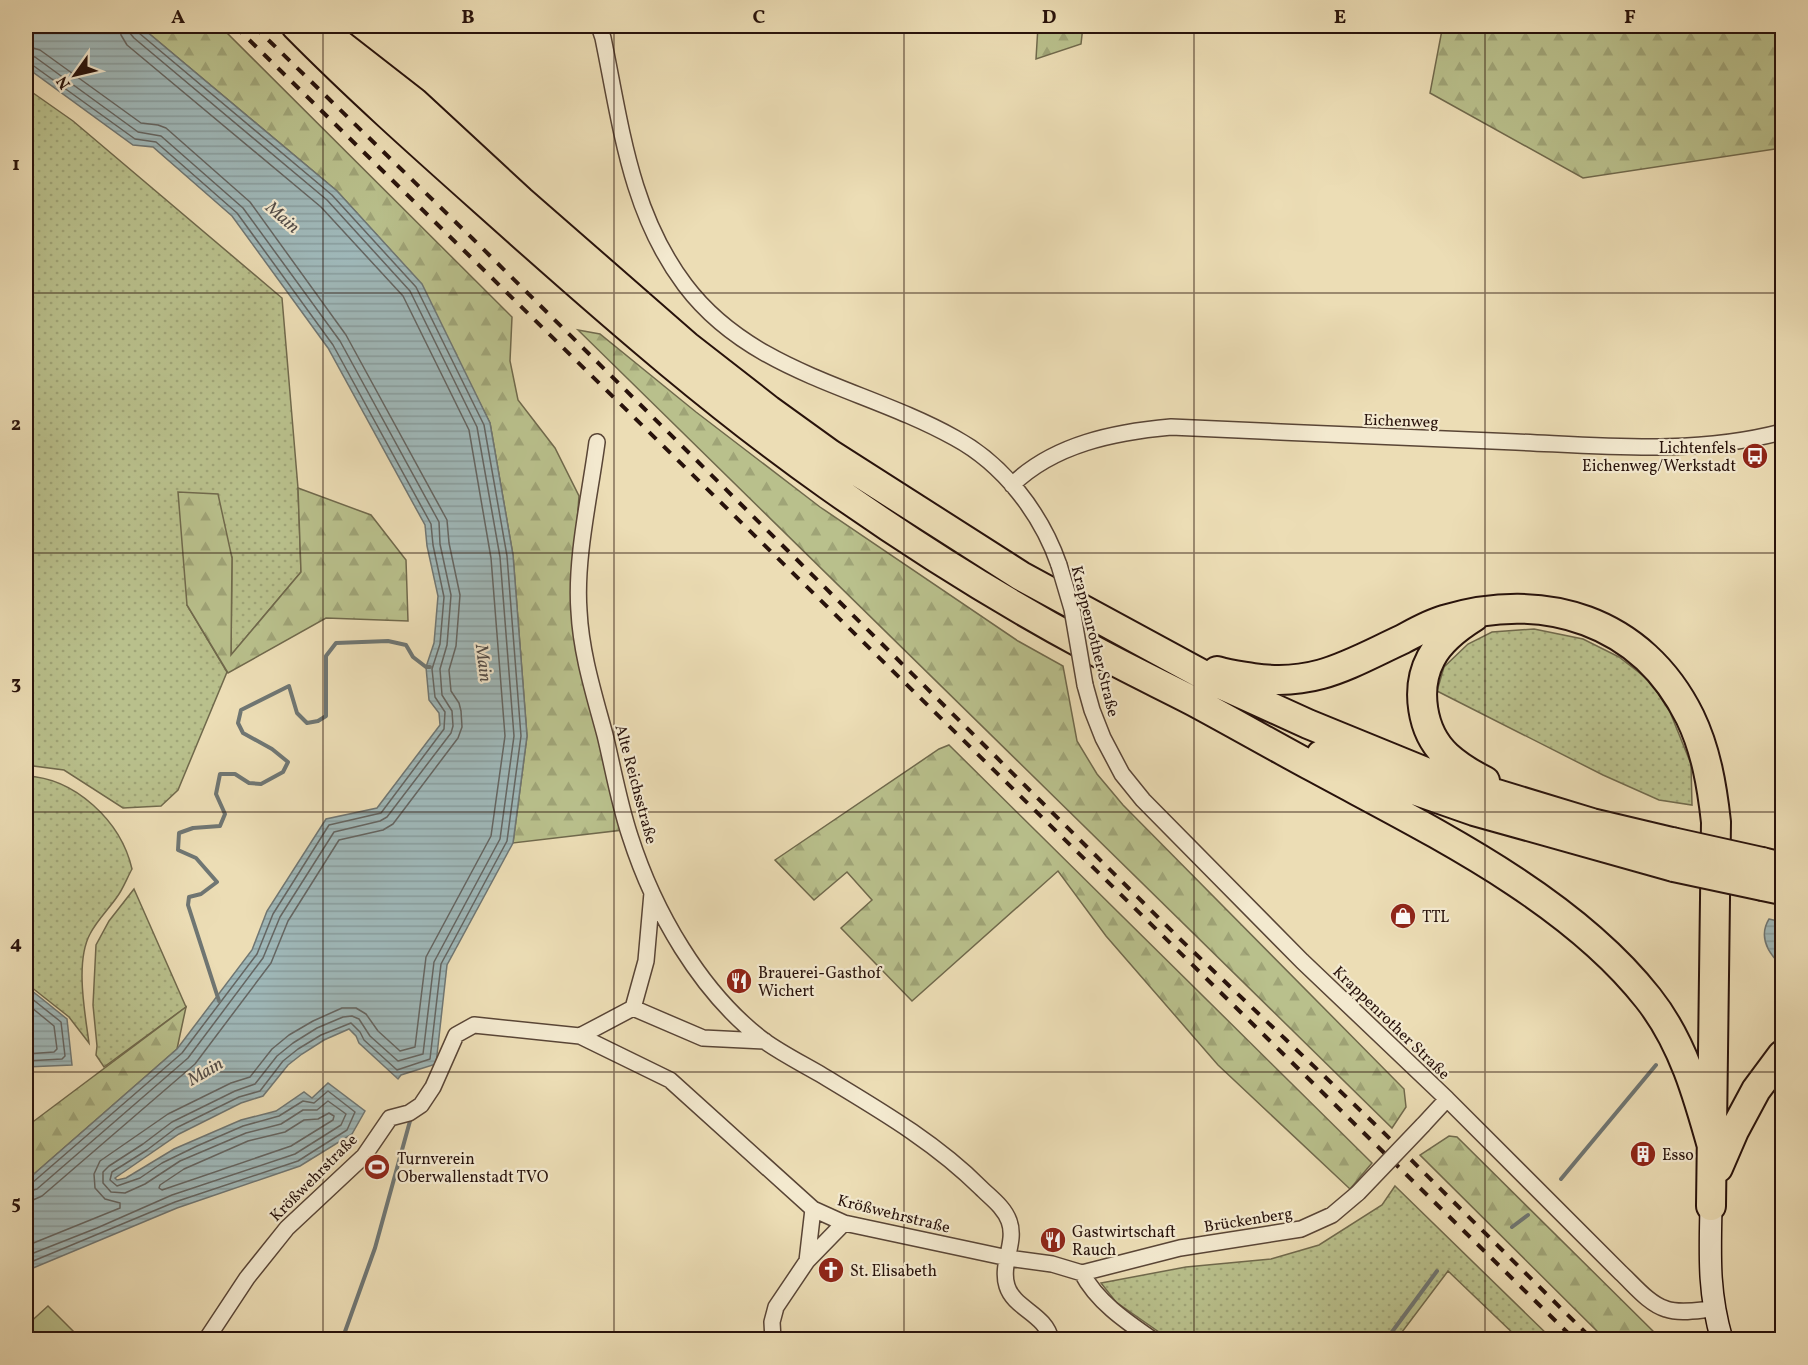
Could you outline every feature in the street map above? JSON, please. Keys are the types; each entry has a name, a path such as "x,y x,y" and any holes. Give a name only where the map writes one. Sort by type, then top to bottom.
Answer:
{"highway":[{"path":"296,26 396,123 601,305 742,421 836,490 909,540 1085,646 1195,702 1485,863 1532,893 1597,944 1634,981 1675,1038 1713,1149"},
{"path":"315,26 414,102 521,201 653,317 769,410 831,454 984,554 1220,684 1308,724 1428,773 1592,823 1673,854"},
{"path":"1139,641 1225,674 1274,681 1311,678 1344,668 1441,621 1483,611 1516,608 1548,609 1582,620 1611,631 1638,650 1667,679 1690,717 1707,763 1716,822 1711,1195"},
{"path":"1483,611 1464,623 1447,638 1431,657 1423,682 1423,709 1428,730 1446,755 1467,771 1526,803"},
{"path":"1195,702 1391,782 1474,811 1772,876"},
{"path":"1711,1195 1734,1131 1756,1090 1782,1055"}],"street":[{"name":"Krappenrother Straße","path":"599,26 637,194 651,229 686,286 712,314 734,333 765,353 792,368 928,424 957,439 994,467 1012,485 1033,512 1053,546 1071,609 1085,686 1092,710 1103,738 1122,774 1143,800 1302,961 1447,1099 1622,1273 1658,1305 1674,1311 1713,1309"},
{"name":"Eichenweg","path":"1012,485 1026,473 1069,449 1135,430 1171,427 1630,447 1712,446 1782,432"},
{"name":"Alte Reichsstraße","path":"597,442 579,574 579,611 584,652 630,836 652,892 679,944 703,977 740,1020 765,1041 887,1115 957,1164 1004,1211 1010,1222 1012,1235 1007,1286 1018,1302 1040,1318 1050,1333 1051,1340"},
{"path":"580,1036 633,1008 646,961 652,892"},
{"path":"633,1008 703,1038 765,1041"},
{"name":"Krößwehrstraße","path":"206,1340 247,1278 287,1228 364,1156 390,1118 409,1113 421,1105 433,1087 456,1035 474,1025 543,1034 580,1036 670,1080 813,1209 844,1223 1008,1258"},
{"name":"Brückenberg","path":"1082,1273 1180,1248 1301,1229 1332,1215 1358,1193 1447,1099"},
{"path":"1711,1195 1711,1283 1713,1309 1722,1340"},
{"path":"807,1261 813,1209"},
{"path":"773,1340 772,1322 776,1307 807,1261 844,1223"},
{"path":"1008,1258 1052,1264 1082,1273 1100,1298 1153,1340"}],"green space":[{"path":"140,26 220,26 512,317 510,361 518,400 555,448 579,496 573,576 623,830 513,843 527,736 513,555 490,423 413,275 337,191"},
{"path":"1038,26 1083,26 1081,44 1036,59"},
{"path":"1433,26 1782,26 1782,148 1583,178 1430,93 1442,30"},
{"path":"26,88 73,121 282,298 298,488 301,572 231,655 232,558 187,605 227,672 178,790 161,806 123,808 64,770 26,765"},
{"path":"578,330 600,334 696,412 820,507 1018,641 1063,666 1077,741 1097,774 1123,805 1404,1089 1406,1107 1392,1128"},
{"path":"298,488 371,515 406,560 408,621 326,618 228,673 187,605 178,492 218,494 232,558 231,655 301,572"},
{"path":"1534,629 1583,639 1619,657 1650,681 1670,712 1691,764 1692,805 1659,800 1603,775 1437,691 1444,667 1468,644 1492,632"},
{"path":"949,745 1372,1163 1350,1189 1218,1065 1106,936 1058,871 912,1001 841,928 872,900 847,872 814,900 775,860 939,749"},
{"path":"26,776 62,785 93,805 118,834 132,869 119,894 93,929 85,945 82,988 89,1043 69,1017 26,983"},
{"path":"134,889 186,1007 104,1067 96,1055 93,1005 96,945 109,921"},
{"path":"186,1007 177,1049 26,1181 26,1127"},
{"path":"1449,1136 1457,1137 1661,1339 1605,1339 1420,1155"},
{"path":"1395,1186 1552,1339 1519,1339 1448,1271 1396,1340 1169,1339 1116,1302 1101,1283 1186,1267 1271,1259 1319,1245 1382,1205"},
{"path":"48,1306 81,1339 26,1339 26,1326"}],"water":[{"name":"Main","path":"26,26 140,26 337,191 422,284 490,423 513,555 527,736 513,843 447,965 436,1064 401,1075 398,1079 359,1043 349,1029 324,1040 288,1065 263,1096 241,1103 179,1134 115,1178 117,1180 126,1178 174,1149 241,1120 276,1111 304,1092 312,1098 328,1083 365,1111 352,1134 300,1166 177,1208 26,1271 26,1181 177,1049 252,950 267,911 326,819 377,808 440,725 439,713 429,700 426,667 434,643 438,596 427,546 425,525 328,348 232,216 153,147 133,145 26,67"},
{"path":"1769,919 1782,922 1782,966 1766,945 1765,932"},
{"path":"26,986 67,1019 72,1065 26,1067"}],"waterway":[{"path":"219,1001 188,905 189,897 201,894 217,882 196,858 178,850 179,833 193,828 220,826 225,814 216,794 220,774 235,774 249,783 261,784 283,772 288,762 272,749 243,733 238,723 241,710 289,686 297,713 307,723 318,721 326,716 326,656 336,643 388,641 406,645 413,657 426,667 430,667"},
{"path":"1561,1179 1656,1065"},
{"path":"342,1340 375,1248 410,1121"},
{"path":"1512,1227 1528,1215"},
{"path":"1386,1340 1437,1271"}],"railway":[{"path":"235,26 1575,1340"},
{"path":"254,26 473,239 1181,940 1381,1130 1593,1340"}],"place":[{"name":"Lichtenfels Eichenweg/Werkstadt","path":"1755,456"},
{"name":"TTL","path":"1403,916"},
{"name":"Brauerei-Gasthof Wichert","path":"739,981"},
{"name":"Esso","path":"1643,1154"},
{"name":"Turnverein Oberwallenstadt TVO","path":"377,1167"},
{"name":"Gastwirtschaft Rauch","path":"1053,1240"},
{"name":"St. Elisabeth","path":"831,1270"}]}
